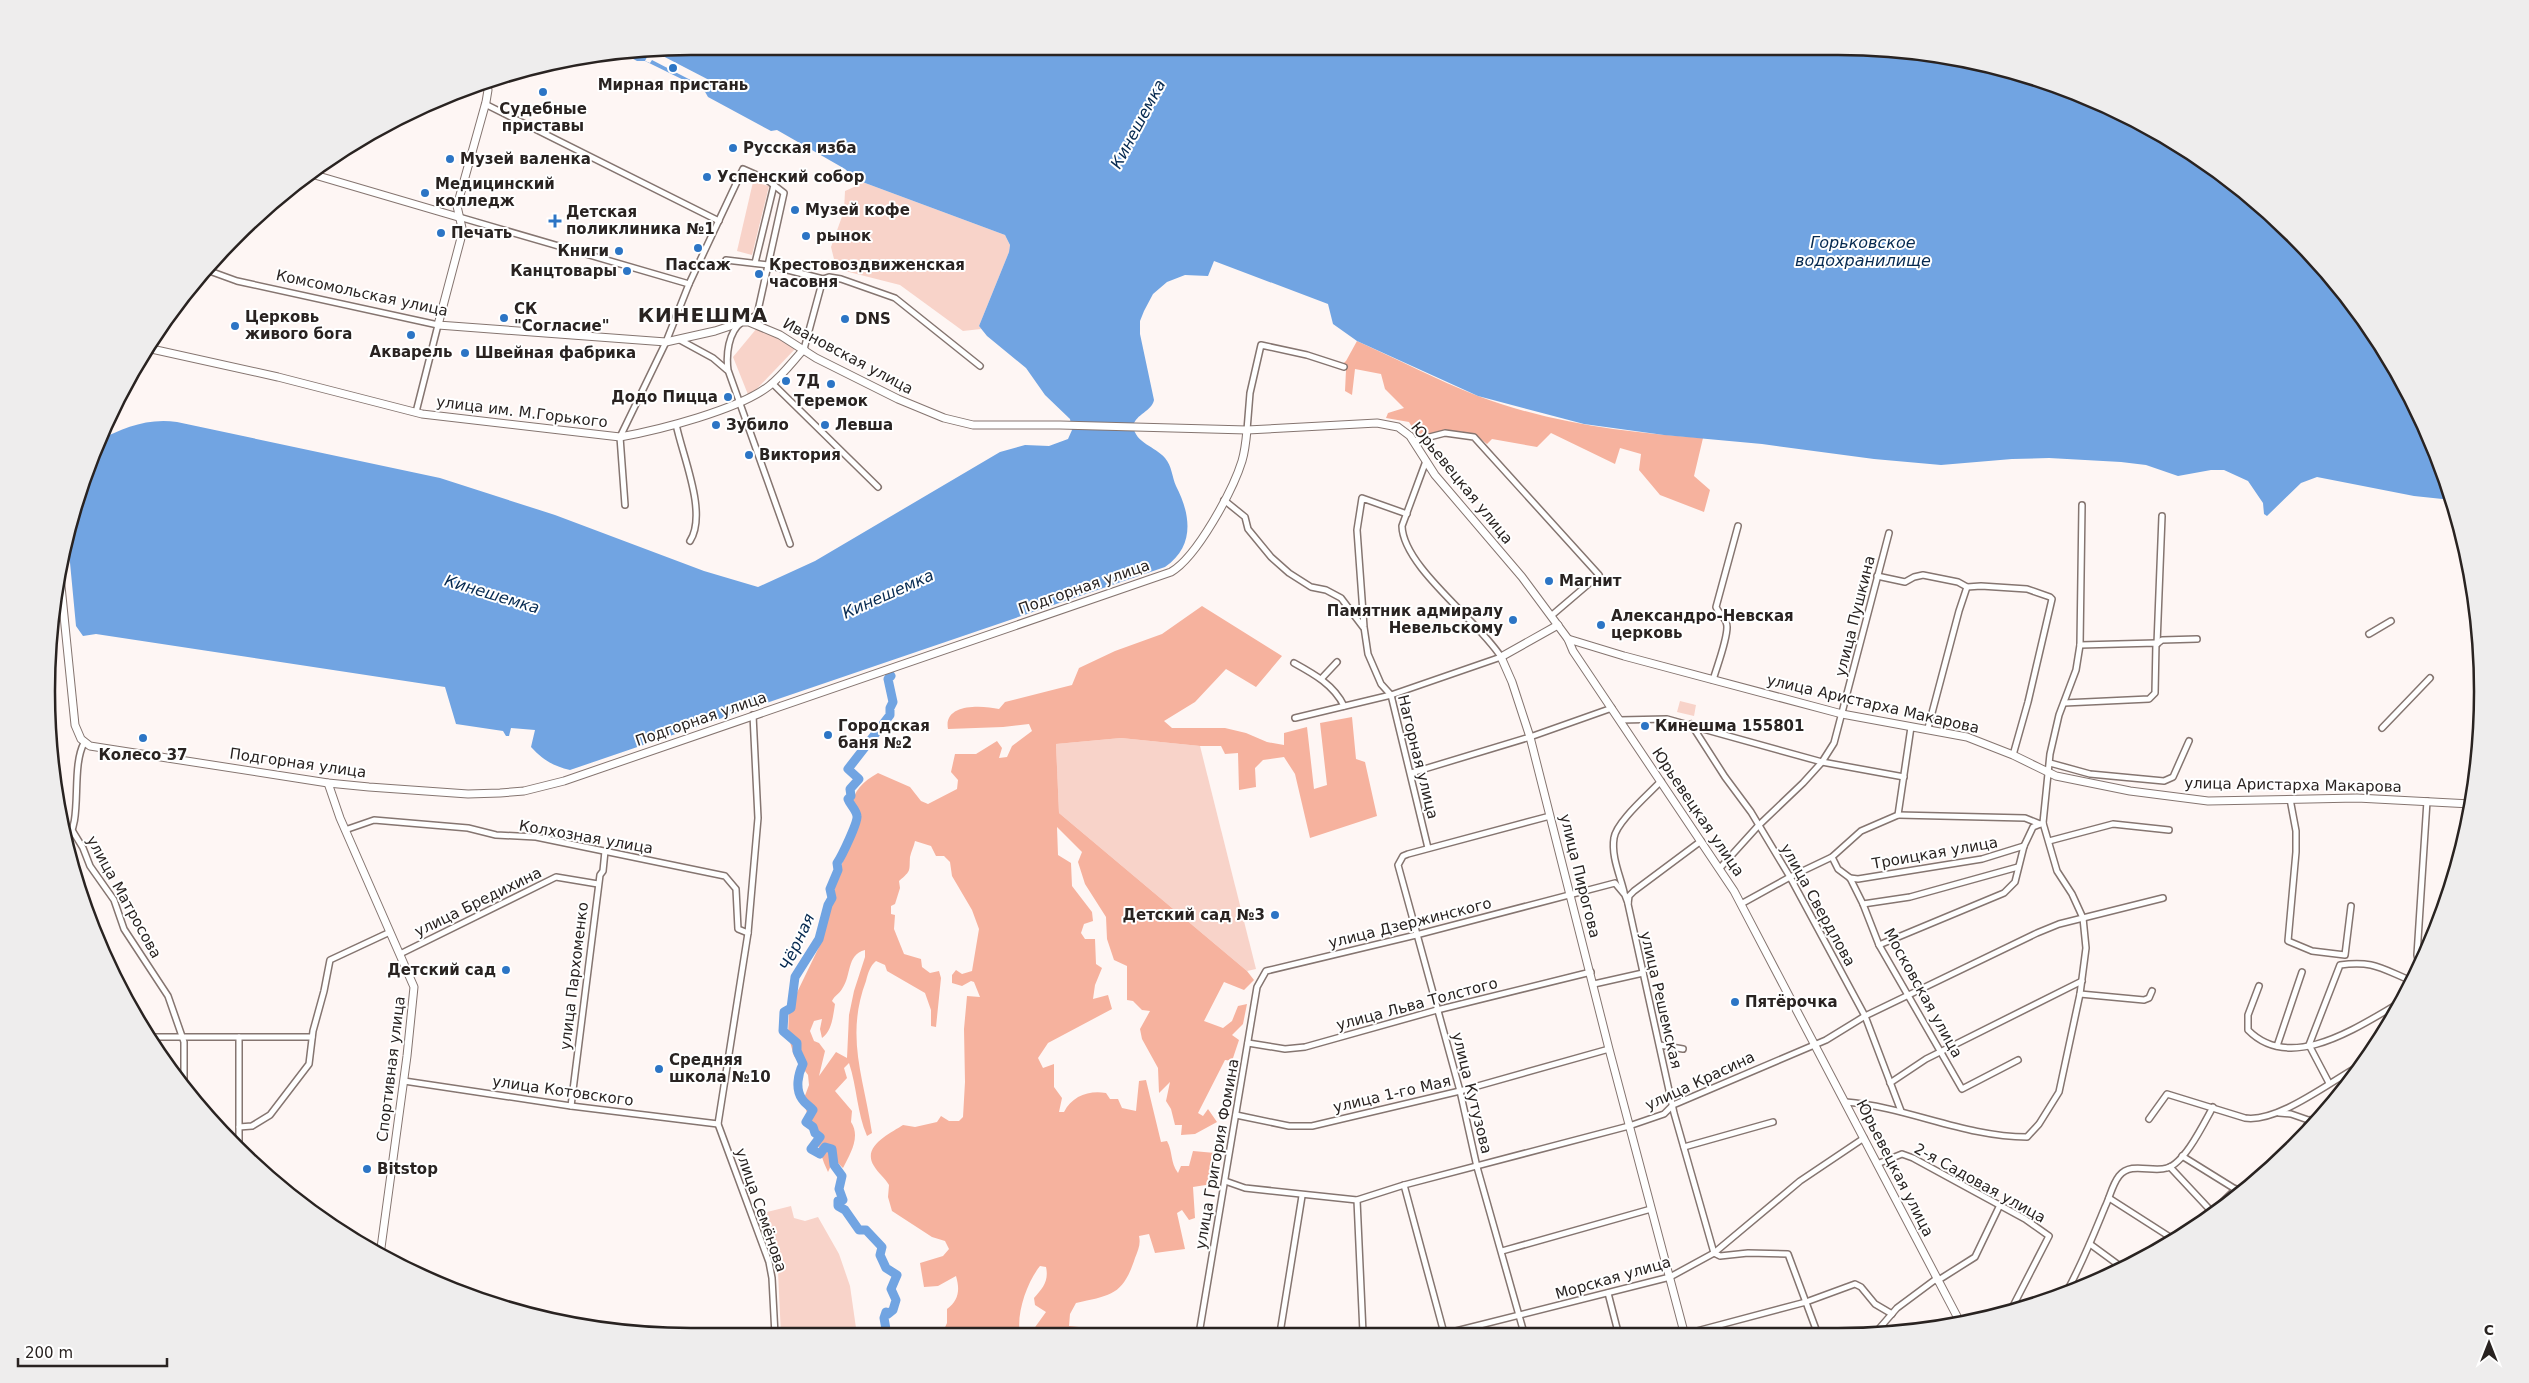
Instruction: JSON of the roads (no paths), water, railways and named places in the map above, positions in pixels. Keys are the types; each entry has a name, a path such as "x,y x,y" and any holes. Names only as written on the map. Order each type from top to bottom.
{"street":[{"path":"416,412 461,238 462,228 456,210 485,104 486,89"},
{"path":"485,104 719,221"},
{"path":"625,505 620,437 666,342 689,284 743,169 774,185 784,193 757,315 757,322 761,326"},
{"path":"319,176 689,284"},
{"path":"755,263 774,185"},
{"path":"726,260 768,265 824,279 829,277 841,279 896,298 980,366"},
{"name":"Комсомольская улица","path":"213,272 237,281 438,325 666,342 680,340 742,322"},
{"name":"улица им. М.Горького","path":"155,350 278,377 416,412 620,437 676,424 740,402 772,383 804,349 824,279"},
{"path":"757,315 742,322 729,344 728,370 790,544"},
{"name":"Ивановская улица","path":"742,322 761,326 804,349 816,358 898,399 957,422 980,426 1060,425 1136,427"},
{"path":"680,340 713,358 728,370"},
{"name":"Подгорная улица","path":"84,743 96,748 328,783 468,794 524,791 564,781 1171,572 1181,566 1191,555 1224,500 1242,464 1250,393 1261,344 1307,355 1344,367"},
{"path":"772,383 878,487"},
{"name":"Юрьевецкая улица","path":"1136,427 1246,430 1377,423 1398,427 1414,441 1426,461 1568,638 1573,651 1720,868 1816,1044 1957,1317"},
{"path":"676,424 697,504 696,521 690,541"},
{"path":"1414,441 1445,434 1474,437 1599,575 1551,616"},
{"name":"улица Пирогова","path":"1426,461 1402,526 1403,535 1424,571 1489,639 1501,657 1512,682 1530,737 1591,972 1608,1049 1683,1328"},
{"name":"Нагорная улица","path":"1407,514 1362,498 1357,530 1364,627 1368,654 1381,684 1391,695 1428,848"},
{"path":"1224,500 1245,517 1248,529 1271,557 1311,587 1326,590 1341,598 1364,627"},
{"path":"1846,1102 1900,1111 1924,1119 1995,1135 2026,1137 2039,1124 2059,1092 2080,994 2086,937 2083,918 2072,894 2057,871 2049,841 2041,824 2050,763 2064,703 2076,670 2080,645 2082,505"},
{"path":"2064,703 2149,699 2155,693 2162,516"},
{"path":"1713,680 1727,627 1725,618 1718,612 1716,607 1738,526"},
{"name":"улица Пушкина","path":"1720,868 1758,826 1822,762 1834,743 1889,533"},
{"path":"1877,576 1905,582 1918,575 1958,582 1967,587 2027,589 2048,595 2052,599 2028,702 2012,755"},
{"path":"1928,728 1958,610 1967,587"},
{"path":"62,596 75,724 78,736 84,743 77,761 76,800 72,830"},
{"path":"2369,634 2392,621"},
{"path":"1295,718 1391,695 1501,657 1558,626"},
{"name":"улица Аристарха Макарова","path":"1568,638 1713,680 1842,714 1911,727 1928,728 1967,737 2012,755 2049,774 2130,791 2189,799 2357,798 2464,804"},
{"path":"2157,644 2162,640 2196,639"},
{"path":"2080,645 2153,642 2157,644"},
{"path":"1322,678 1337,662"},
{"path":"1294,663 1322,678 1341,699 1344,706"},
{"path":"2382,728 2430,678"},
{"path":"1411,772 1530,737 1612,708"},
{"path":"718,1124 748,933 758,818 753,715"},
{"path":"1620,720 1667,719 1691,724 1822,762 1904,777"},
{"name":"улица Свердлова","path":"1691,724 1725,778 1752,812 1758,826 1790,877 1865,1016 1900,1111"},
{"path":"1898,815 1911,727"},
{"path":"2050,763 2090,774 2164,780 2174,778 2189,741"},
{"name":"улица Решемская","path":"1661,781 1622,823 1614,837 1614,855 1628,903 1673,1105 1714,1253"},
{"name":"Спортивная улица","path":"328,783 345,830 400,954 414,991 404,1081 381,1247"},
{"path":"2290,799 2296,830 2296,852 2288,942 2312,951 2345,956 2350,906"},
{"path":"2417,954 2427,801"},
{"path":"1741,904 1790,877 1832,857 1861,831 1898,815 2025,818 2041,824"},
{"path":"1428,848 1550,816"},
{"name":"Колхозная улица","path":"345,830 374,820 536,837 725,876 736,889 738,929 748,933"},
{"path":"1878,945 2004,893 2015,882 2024,846 2033,827 2041,824"},
{"path":"2049,841 2113,824 2169,830"},
{"name":"улица Матросова","path":"72,830 83,848 90,866 114,900 124,929 168,996 182,1037 183,1074"},
{"path":"1628,903 1634,890 1701,841"},
{"name":"Троицкая улица","path":"1850,878 1858,880 1982,859 2004,854 2024,846"},
{"name":"улица Кутузова","path":"1428,848 1408,854 1399,860 1399,870 1460,1090 1477,1166 1523,1328"},
{"name":"улица Пархоменко","path":"571,1106 598,884 605,851"},
{"name":"Московская улица","path":"1832,857 1838,869 1850,878 1863,904 1878,945 1906,995 1964,1089 2018,1060"},
{"path":"1863,904 1910,897 2018,867"},
{"name":"улица Бредихина","path":"400,954 556,877 598,884"},
{"name":"улица Дзержинского","path":"1260,979 1266,971 1416,936 1614,883 1625,895"},
{"name":"улица Красина","path":"1225,1181 1245,1188 1302,1196 1357,1200 1404,1185 1629,1126 1664,1114 1673,1105 1826,1040 1865,1016 1906,995 2037,933 2059,924 2163,898"},
{"path":"239,1127 252,1126 270,1115 309,1064 312,1037 330,960 390,932"},
{"path":"2329,1083 2309,1044 2340,965 2360,962 2373,964 2405,978"},
{"name":"улица Льва Толстого","path":"1248,1043 1285,1049 1305,1047 1437,1010 1591,972"},
{"path":"2277,1046 2302,972"},
{"path":"1594,984 1643,973"},
{"name":"улица Григория Фомина","path":"1201,1328 1260,979"},
{"path":"1890,1083 1942,1051 2082,980"},
{"path":"2259,986 2248,1015 2248,1030 2285,1049 2338,1038 2390,1009"},
{"path":"2080,994 2144,1000 2149,998 2152,991"},
{"path":"157,1037 312,1037"},
{"path":"239,1037 239,1140"},
{"path":"1660,1045 1683,1049"},
{"name":"улица 1-го Мая","path":"1236,1115 1289,1126 1312,1126 1460,1090 1608,1049"},
{"path":"2149,1119 2167,1094 2253,1119 2278,1113 2346,1073"},
{"name":"улица Котовского","path":"404,1081 571,1106 718,1124"},
{"path":"2072,1283 2085,1258 2116,1182 2126,1170 2170,1167 2182,1156 2213,1108"},
{"path":"2278,1113 2291,1114 2308,1120"},
{"path":"1684,1147 1773,1122"},
{"name":"улица Семёнова","path":"718,1124 769,1262 772,1278 775,1328"},
{"name":"Морская улица","path":"1468,1328 1670,1278 1714,1253 1794,1186 1864,1138"},
{"name":"2-я Садовая улица","path":"1877,1164 1902,1154 1913,1158 1999,1207 2025,1219 2049,1236 2015,1302"},
{"path":"2182,1156 2235,1188"},
{"path":"2170,1167 2208,1208"},
{"path":"1404,1185 1445,1328"},
{"path":"1281,1328 1302,1196"},
{"path":"2109,1198 2168,1236"},
{"path":"1357,1200 1363,1328"},
{"path":"1881,1327 1892,1314 1937,1280 1974,1257 1999,1207"},
{"path":"1502,1251 1651,1208"},
{"path":"2090,1244 2116,1263"},
{"path":"1714,1253 1720,1256 1748,1252 1788,1254 1816,1328"},
{"path":"1708,1328 1806,1302 1859,1284 1876,1304 1892,1314"},
{"path":"1608,1293 1617,1328"}],"water":[{"name":"Горьковское водохранилище","path":"692,55 1838,55 1921,60 1962,67 2042,89 2081,103 2119,121 2156,140 2191,162 2257,213 2288,241 2316,272 2367,338 2389,373 2408,410 2426,448 2444,499 2414,496 2317,477 2301,483 2267,516 2264,514 2263,503 2248,481 2224,470 2211,470 2178,476 2146,465 2049,458 1941,465 1874,459 1762,444 1664,435 1584,424 1478,396 1357,341 1333,324 1328,304 1214,261 1208,276 1185,275 1167,282 1153,294 1140,321 1140,334 1154,400 1153,404 1137,418 1133,426 1138,437 1161,454 1167,461 1185,508 1187,519 1186,540 1175,559 1165,567 570,770 549,762 531,747 535,730 511,728 509,736 506,736 503,731 456,724 445,687 96,634 83,636 76,626 69,557 89,487 109,436 126,428 155,421 177,422 440,478 555,515 704,571 758,587 815,561 1000,452 1025,445 1049,446 1068,439 1072,430 1070,419 1045,395 1026,368 987,336 979,326 1009,252 1010,245 1005,235 857,180 845,169 777,130 771,131 708,97 704,90 645,61 637,61 631,58"}],"waterway":[{"name":"Чёрная","path":"886,1328 884,1318 886,1312 888,1314 893,1310 896,1300 891,1289 897,1275 886,1268 880,1255 882,1247 866,1230 859,1230 845,1210 838,1206 838,1201 843,1200 839,1189 842,1176 834,1165 832,1149 825,1147 820,1154 811,1149 820,1137 815,1133 813,1127 806,1122 813,1110 803,1101 798,1091 799,1077 803,1064 797,1051 797,1043 783,1031 784,1012 791,1008 795,977 819,939 828,905 832,898 830,889 838,870 837,863 857,819 848,799 851,796 850,789 859,779 848,769 890,715 890,708 893,702 888,679 891,676 889,673"}],"place":[{"name":"Мирная пристань","path":"673,68"},
{"name":"Судебные приставы","path":"543,92"},
{"name":"Русская изба","path":"733,148"},
{"name":"Музей валенка","path":"450,159"},
{"name":"Успенский собор","path":"707,177"},
{"name":"Медицинский колледж","path":"425,193"},
{"name":"Музей кофе","path":"795,210"},
{"name":"Детская поликлиника №1","path":"555,221"},
{"name":"Печать","path":"441,233"},
{"name":"рынок","path":"806,236"},
{"name":"Пассаж","path":"698,248"},
{"name":"Книги","path":"619,251"},
{"name":"Канцтовары","path":"627,271"},
{"name":"Крестовоздвиженская часовня","path":"759,274"},
{"name":"СК \"Согласие\"","path":"504,318"},
{"name":"DNS","path":"845,319"},
{"name":"Церковь живого бога","path":"235,326"},
{"name":"Акварель","path":"411,335"},
{"name":"Швейная фабрика","path":"465,353"},
{"name":"7Д","path":"786,381"},
{"name":"Теремок","path":"831,384"},
{"name":"Додо Пицца","path":"728,397"},
{"name":"Зубило","path":"716,425"},
{"name":"Левша","path":"825,425"},
{"name":"Виктория","path":"749,455"},
{"name":"Магнит","path":"1549,581"},
{"name":"Памятник адмиралу Невельскому","path":"1513,620"},
{"name":"Александро-Невская церковь","path":"1601,625"},
{"name":"Кинешма 155801","path":"1645,726"},
{"name":"Городская баня №2","path":"828,735"},
{"name":"Колесо 37","path":"143,738"},
{"name":"Детский сад №3","path":"1275,915"},
{"name":"Детский сад","path":"506,970"},
{"name":"Пятёрочка","path":"1735,1002"},
{"name":"Средняя школа №10","path":"659,1069"},
{"name":"Bitstop","path":"367,1169"}],"district":[{"name":"КИНЕШМА","path":"703,315"}],"water label":[{"name":"Кинешемка","path":"1138,124"},
{"name":"Кинешемка","path":"492,594"},
{"name":"Кинешемка","path":"888,594"}]}
